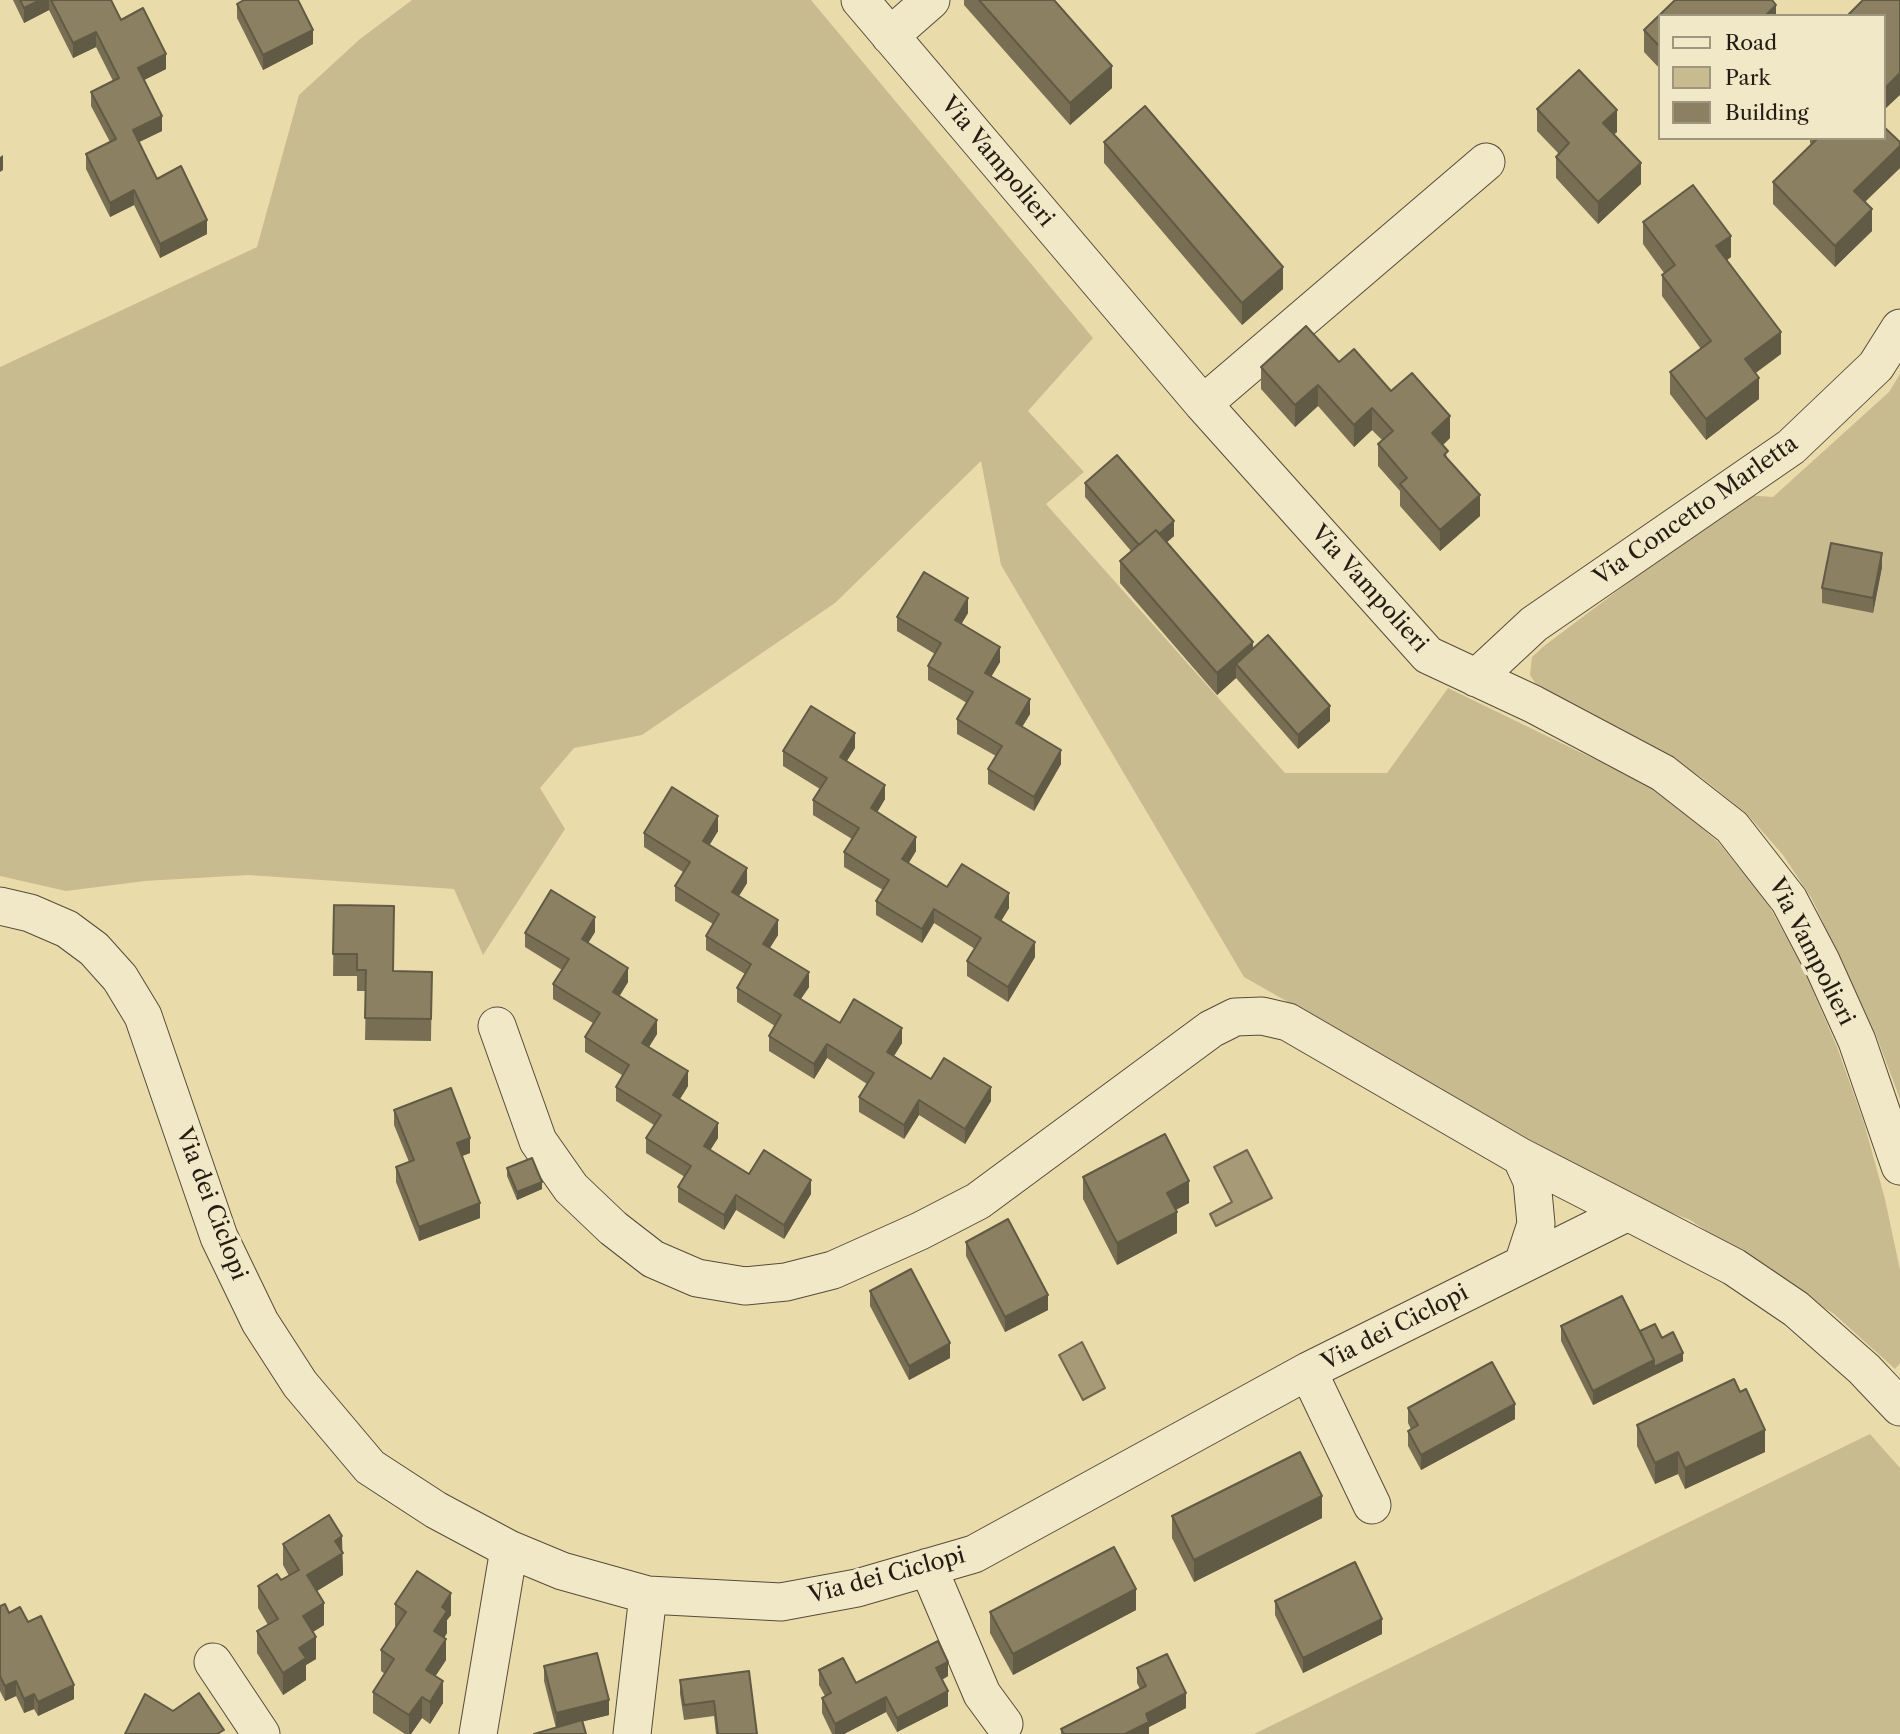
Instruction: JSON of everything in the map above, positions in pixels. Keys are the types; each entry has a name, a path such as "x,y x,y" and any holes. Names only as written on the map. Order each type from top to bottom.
{"street":[{"name":"Via Vampolieri","path":"860,0 1203,404 1428,655 1663,773 1732,827 1775,878 1821,961 1857,1041 1900,1166"},
{"path":"891,36 931,0"},
{"path":"1203,404 1486,162"},
{"name":"Via Concetto Marletta","path":"1476,678 1534,624 1791,447 1876,366 1900,328"},
{"name":"Via dei Ciclopi","path":"0,906 30,913 67,929 94,949 120,978 142,1016 219,1237 261,1322 300,1384 370,1467 436,1510 509,1549 562,1571 648,1595 781,1602 857,1588 974,1554 1308,1371 1628,1212"},
{"path":"497,1027 538,1141 571,1188 613,1228 653,1259 697,1278 746,1286 786,1282 833,1269 920,1231 978,1201 1211,1029 1235,1017 1262,1016 1288,1022 1521,1157 1734,1267 1796,1309 1864,1369 1900,1407"},
{"path":"1521,1157 1532,1181 1536,1224 1522,1264"},
{"path":"1308,1371 1372,1505"},
{"path":"478,1734 509,1549"},
{"path":"928,1567 982,1695 1004,1724"},
{"path":"632,1734 648,1595"},
{"path":"213,1662 261,1734"}],"green space":[{"path":"412,0 811,0 1093,338 1028,411 1084,472 1046,504 1285,773 1387,773 1448,688 1658,790 1718,842 1767,902 1804,970 1837,1047 1864,1123 1885,1199 1900,1270 1900,1363 1895,1369 1834,1314 1690,1220 1633,1198 1244,977 1001,565 981,461 835,603 642,735 574,748 540,788 565,829 483,955 454,889 248,875 145,881 66,891 0,876 0,367 257,247 299,95 360,39"},
{"path":"1900,374 1900,1099 1876,1035 1812,899 1783,855 1746,813 1702,778 1667,755 1540,690 1530,675 1532,657 1544,646 1745,495 1773,497 1889,392"},
{"path":"1870,1434 1900,1468 1900,1734 1254,1734"}],"shaded area":[{"path":"1247,1150 1272,1198 1216,1226 1210,1214 1232,1202 1214,1167"},
{"path":"1082,1342 1105,1388 1083,1400 1059,1355"}],"building":[{"path":"20,0 40,0 24,8"},
{"path":"51,0 111,0 121,20 143,8 166,54 138,68 162,116 133,130 157,179 181,166 207,220 160,244 134,190 110,203 86,154 116,139 91,92 119,78 96,32 73,43"},
{"path":"244,0 298,0 313,30 263,55 237,4"},
{"path":"979,0 1054,0 1112,66 1070,103"},
{"path":"1675,0 1772,0 1776,5 1767,14 1661,14"},
{"path":"1863,0 1900,0 1900,73 1886,87 1886,14 1849,14"},
{"path":"1658,16 1658,45 1644,30"},
{"path":"1579,70 1617,110 1603,123 1641,163 1598,202 1556,157 1569,143 1537,109"},
{"path":"1145,106 1283,267 1242,303 1104,142"},
{"path":"1886,129 1900,142 1900,146 1854,191 1872,209 1835,246 1773,182 1816,140 1886,140"},
{"path":"1693,185 1731,236 1716,246 1781,332 1745,359 1759,378 1706,419 1670,372 1711,341 1662,275 1675,265 1643,222"},
{"path":"1306,326 1339,362 1354,349 1391,391 1412,373 1450,416 1432,433 1448,451 1444,455 1480,495 1440,530 1400,484 1407,478 1378,444 1393,431 1372,408 1354,425 1318,385 1295,405 1261,367"},
{"path":"1117,455 1174,521 1159,534 1156,530 1139,545 1085,483"},
{"path":"1156,530 1253,642 1217,673 1120,561"},
{"path":"1831,543 1882,553 1873,598 1822,588"},
{"path":"924,572 968,598 955,620 1000,647 985,673 1030,699 1016,723 1061,750 1034,797 988,769 1002,746 957,719 973,692 928,666 941,643 897,617"},
{"path":"1268,635 1330,706 1298,735 1236,664"},
{"path":"811,706 855,733 840,757 885,785 871,808 916,837 902,859 947,887 962,864 1009,893 995,917 1035,942 1008,987 967,961 981,938 934,909 922,929 876,901 889,880 844,852 859,828 813,800 827,778 783,751"},
{"path":"672,787 718,816 703,841 747,868 732,892 778,920 763,944 809,972 794,995 840,1023 854,999 902,1028 887,1052 931,1079 944,1058 991,1087 965,1129 919,1100 904,1125 859,1097 874,1073 827,1044 814,1064 769,1036 781,1015 737,988 751,964 706,936 719,914 675,886 690,862 644,833"},
{"path":"551,890 595,917 582,939 628,968 613,992 657,1020 642,1043 688,1071 673,1095 718,1123 704,1146 749,1174 764,1150 811,1180 784,1225 736,1195 724,1215 678,1187 691,1166 646,1138 661,1115 616,1087 629,1065 585,1037 600,1013 553,984 569,959 525,933"},
{"path":"334,905 394,906 393,971 432,972 431,1019 365,1018 366,970 357,970 357,954 333,954"},
{"path":"451,1088 470,1138 457,1143 480,1203 419,1227 396,1167 414,1160 394,1110"},
{"path":"1165,1134 1189,1181 1167,1193 1177,1212 1117,1243 1083,1177"},
{"path":"532,1158 542,1182 517,1192 507,1168"},
{"path":"1008,1219 1048,1295 1005,1317 966,1242"},
{"path":"911,1269 950,1343 909,1366 870,1291"},
{"path":"1622,1296 1654,1360 1593,1391 1561,1326"},
{"path":"1655,1324 1662,1338 1673,1332 1683,1353 1654,1367 1654,1360 1640,1331"},
{"path":"1492,1362 1515,1404 1421,1455 1408,1431 1418,1425 1408,1408"},
{"path":"1734,1379 1740,1392 1746,1389 1765,1430 1685,1468 1678,1452 1655,1463 1637,1425"},
{"path":"1300,1452 1322,1496 1194,1560 1172,1516"},
{"path":"329,1515 342,1536 335,1541 343,1553 307,1575 324,1603 303,1616 316,1637 299,1648 306,1658 283,1673 257,1631 278,1619 258,1586 277,1574 281,1580 299,1570 283,1544"},
{"path":"1114,1547 1136,1589 1013,1654 990,1612"},
{"path":"1355,1562 1382,1619 1303,1658 1275,1601"},
{"path":"417,1571 451,1593 442,1607 447,1611 434,1631 446,1639 426,1670 443,1681 430,1702 422,1697 409,1715 373,1692 394,1659 381,1650 406,1612 395,1604"},
{"path":"5,1604 9,1613 20,1607 28,1622 41,1616 74,1685 38,1702 34,1694 24,1699 16,1681 5,1686 0,1676 0,1606"},
{"path":"938,1641 948,1662 936,1668 948,1691 897,1718 886,1697 835,1724 822,1698 831,1693 819,1670 843,1658 856,1683"},
{"path":"597,1653 609,1700 556,1713 544,1666"},
{"path":"1167,1654 1186,1693 1146,1714 1149,1722 1125,1734 1064,1734 1061,1729 1146,1686 1137,1668"},
{"path":"749,1671 757,1734 718,1734 714,1701 684,1705 680,1680"},
{"path":"199,1693 224,1730 217,1734 125,1734 145,1694 173,1711"},
{"path":"582,1720 586,1734 534,1734"}]}
